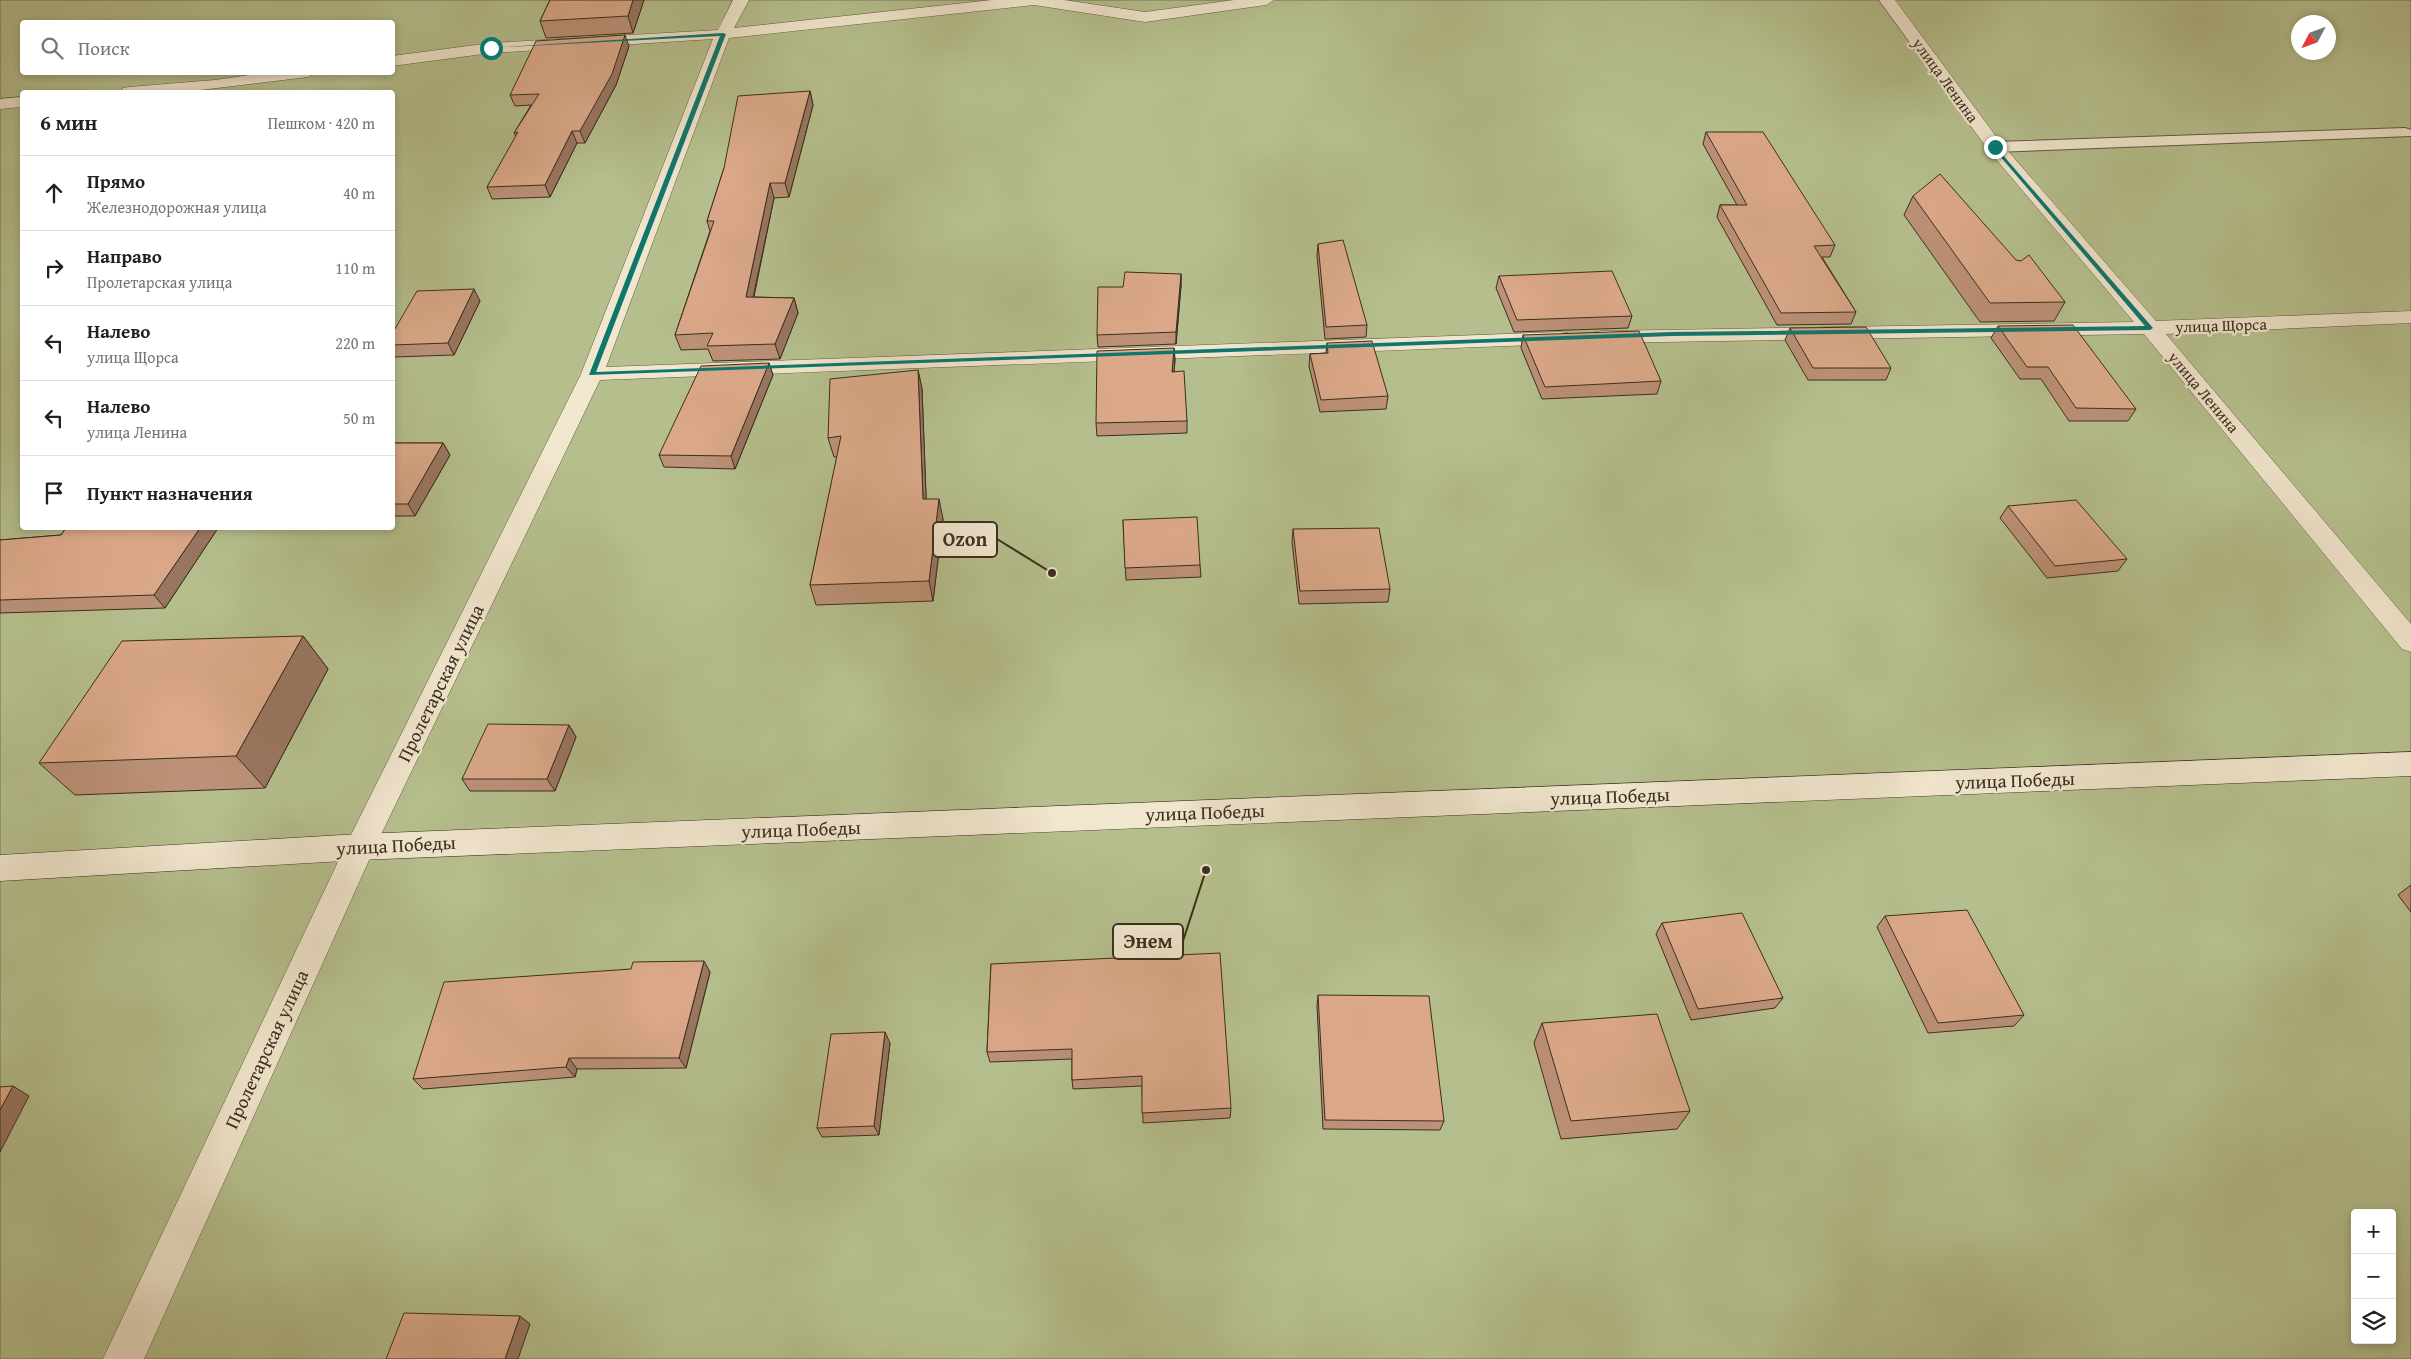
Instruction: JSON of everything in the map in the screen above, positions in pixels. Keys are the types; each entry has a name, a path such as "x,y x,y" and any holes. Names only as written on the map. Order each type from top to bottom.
{"street":[{"name":"Пролетарская улица","path":"123,1359 360,846 592,374 723,34 741,0"},
{"path":"395,61 491,48 723,34 1034,0 1145,17 1266,0"},
{"name":"улица Ленина","path":"1887,0 1995,147 2150,328 2411,642"},
{"path":"154,90 215,85 287,75"},
{"path":"0,104 20,102"},
{"name":"улица Щорса","path":"592,374 1672,334 2150,328 2411,317"},
{"name":"улица Победы","path":"0,868 360,846 2411,764"}],"lane":[{"path":"1995,147 2405,134"}],"green space":[{"path":"0,0 2411,0 2411,1359 0,1359"}],"building":[{"path":"550,0 633,0 628,16 540,21"},
{"path":"625,35 612,74 580,131 572,131 545,185 487,187 518,132 514,133 539,94 510,95 536,41"},
{"path":"810,91 785,183 770,183 746,297 794,298 775,344 707,346 713,333 675,335 714,221 707,221 724,168 738,96"},
{"path":"1706,132 1763,132 1835,245 1814,246 1856,312 1781,313 1720,205 1747,205"},
{"path":"1940,174 2016,260 2021,261 2029,255 2065,302 1990,303 1913,196"},
{"path":"1343,240 1367,325 1326,327 1318,244"},
{"path":"1612,271 1632,316 1517,320 1499,276"},
{"path":"1125,272 1181,274 1176,332 1097,335 1098,287 1123,287"},
{"path":"474,289 448,343 395,345 395,329 417,291"},
{"path":"2073,325 2136,409 2076,408 2048,367 2027,367 1998,326"},
{"path":"1866,327 1891,368 1813,368 1790,328"},
{"path":"1639,331 1661,381 1545,387 1523,335"},
{"path":"1372,341 1388,396 1321,400 1310,354 1328,353 1327,343"},
{"path":"1174,348 1172,372 1184,371 1187,421 1096,423 1097,351"},
{"path":"769,363 731,456 659,455 701,366"},
{"path":"918,370 923,499 939,499 929,581 810,585 841,436 828,438 830,379"},
{"path":"395,443 443,443 408,504 395,504"},
{"path":"2076,500 2127,559 2055,566 2008,506"},
{"path":"1197,517 1200,565 1125,568 1123,520"},
{"path":"1379,528 1390,589 1300,591 1293,529"},
{"path":"65,530 199,530 154,595 0,600 0,540 61,535"},
{"path":"303,636 236,756 39,763 122,641"},
{"path":"488,724 569,725 547,779 462,779"},
{"path":"1967,910 2024,1015 1938,1023 1885,916"},
{"path":"1742,913 1783,998 1698,1009 1662,923"},
{"path":"1220,953 1231,1108 1142,1113 1142,1076 1072,1080 1072,1049 987,1052 991,964"},
{"path":"704,961 679,1058 569,1058 566,1067 413,1079 444,982 631,969 633,962"},
{"path":"1318,995 1429,996 1444,1121 1325,1120"},
{"path":"1657,1014 1690,1111 1571,1121 1542,1023"},
{"path":"885,1032 874,1126 817,1128 831,1034"},
{"path":"13,1086 0,1110 0,1087"},
{"path":"404,1313 520,1316 505,1359 386,1359"}],"place":[{"name":"Ozon","path":"1052,573"},
{"name":"Энем","path":"1206,870"}],"route":[{"path":"491,48 723,34 592,374 1672,334 2150,328 1995,147"}]}
